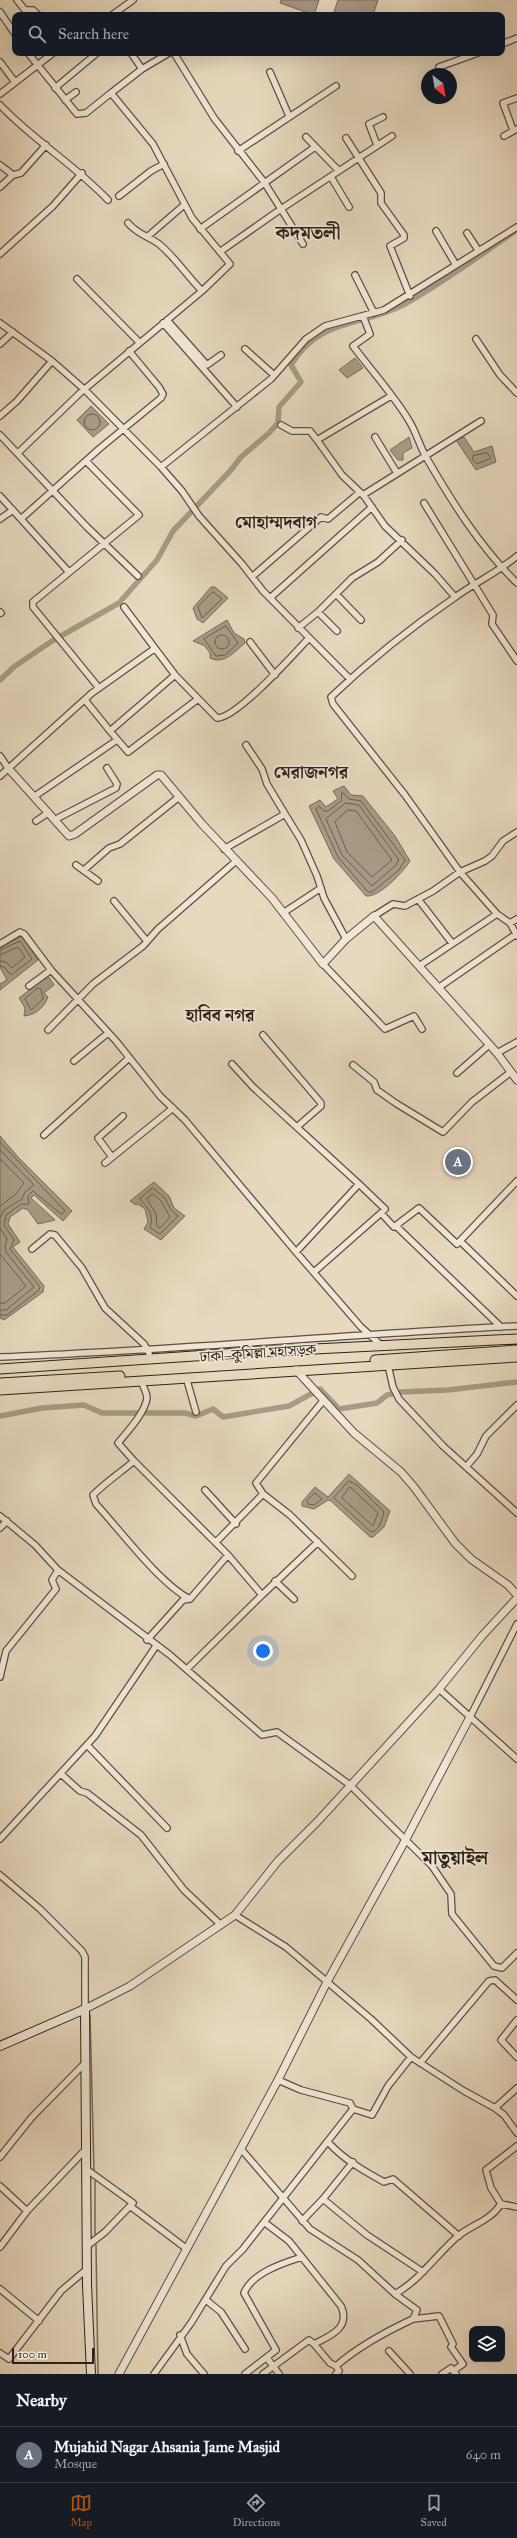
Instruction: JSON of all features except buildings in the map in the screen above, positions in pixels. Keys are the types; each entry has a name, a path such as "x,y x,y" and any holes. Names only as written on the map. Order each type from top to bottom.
{"highway":[{"name":"ঢাকা–কুমিল্লা মহাসড়ক","path":"0,1369 151,1355 517,1339"},
{"name":"ঢাকা–কুমিল্লা মহাসড়ক","path":"0,1383 517,1350"},
{"path":"0,1390 517,1357"}],"main road":[{"path":"0,2046 85,2009 87,2269 91,2374"}],"street":[{"path":"17,0 25,10 33,10 35,12"},
{"path":"116,12 133,0"},
{"path":"0,12 12,30"},
{"path":"505,43 517,38"},
{"path":"30,56 64,100 77,114 82,115 142,69 164,56"},
{"path":"0,94 49,56"},
{"path":"55,88 93,56"},
{"path":"132,56 142,69"},
{"path":"176,56 214,118 238,151 264,182 303,244"},
{"path":"438,67 469,56"},
{"path":"0,62 15,82"},
{"path":"270,72 289,116"},
{"path":"238,151 336,86"},
{"path":"64,100 76,92"},
{"path":"18,453 85,390 139,342 202,291 230,264 221,251 200,229 184,204 153,144 111,93"},
{"path":"504,136 515,130 503,104 517,98"},
{"path":"0,105 13,119 82,173 108,200"},
{"path":"377,145 369,124 383,117"},
{"path":"221,251 281,209 331,177 338,170 357,157 392,136"},
{"path":"306,137 338,170"},
{"path":"346,138 381,194 381,203 404,235 390,246 410,296"},
{"path":"0,187 12,175 21,173 46,145"},
{"path":"200,229 315,147"},
{"path":"119,196 151,171 164,164"},
{"path":"0,165 12,175"},
{"path":"0,254 53,206 82,173"},
{"path":"331,177 350,207"},
{"path":"146,237 184,204"},
{"path":"128,223 137,234 146,237 166,251 202,291"},
{"path":"161,467 237,407 274,375 306,339 325,326 384,310 410,296 478,250 517,227"},
{"path":"436,230 456,265"},
{"path":"467,233 478,250"},
{"path":"355,275 374,313"},
{"path":"77,279 139,342"},
{"path":"363,316 370,334 352,346 391,396 416,432 425,456 462,518 502,569 517,583"},
{"path":"165,321 207,365 221,355"},
{"path":"165,321 237,407"},
{"path":"0,323 52,361 85,390 161,467 189,501 199,516 253,576 270,598 350,679"},
{"path":"0,344 13,332"},
{"path":"476,339 500,374 517,394"},
{"path":"245,348 274,375"},
{"path":"22,518 122,429 161,398 163,394 129,351"},
{"path":"0,416 17,401 52,361"},
{"path":"318,440 391,396"},
{"path":"253,576 321,517 328,519 361,494 481,421"},
{"path":"281,425 292,431 310,431 342,475 361,494 386,526 402,540 454,597"},
{"path":"0,435 52,491 138,576"},
{"path":"375,437 397,473"},
{"path":"86,461 139,514 105,543 68,571 33,602 33,607 99,688"},
{"path":"0,496 22,518 68,571"},
{"path":"424,503 475,584 493,615 492,624 517,661"},
{"path":"270,598 372,507"},
{"path":"0,518 13,510"},
{"path":"298,628 318,612 361,570 378,562 402,540"},
{"path":"438,988 516,935 510,923 496,914 460,872 406,795 333,704 331,697 374,658 454,597 502,569 517,556"},
{"path":"336,594 361,620"},
{"path":"124,607 154,649 175,674 217,718 222,719 275,675 309,638"},
{"path":"318,612 337,631"},
{"path":"250,642 275,675"},
{"path":"0,776 99,688 154,649"},
{"path":"110,731 175,674"},
{"path":"85,700 128,752 198,699"},
{"path":"36,796 117,740"},
{"path":"246,745 262,769 267,784 301,840 321,888 346,939"},
{"path":"0,756 8,768 36,796 48,813 56,819 69,836 75,834 157,775 161,775 224,848 272,898 323,964 385,1029 414,1016 422,1030"},
{"path":"56,819 116,788 117,784 106,768"},
{"path":"84,870 109,848 120,844 179,797"},
{"path":"36,821 48,813"},
{"path":"224,848 285,814"},
{"path":"323,964 346,939 374,916 394,904 405,906 460,872 492,856 504,841 517,832"},
{"path":"48,1030 93,984 143,946 146,940 236,861"},
{"path":"76,865 98,881"},
{"path":"282,912 321,888"},
{"path":"418,899 452,943"},
{"path":"114,901 146,940"},
{"path":"419,966 496,914"},
{"path":"374,916 497,1053 517,1080"},
{"path":"510,923 517,919"},
{"path":"0,944 20,932 51,970 108,1033 160,1096 186,1120 296,1252 361,1327 371,1334 381,1346"},
{"path":"29,986 51,970"},
{"path":"74,1062 108,1033"},
{"path":"264,1035 321,1103 321,1106 298,1126"},
{"path":"497,1053 517,1042"},
{"path":"457,1073 489,1045"},
{"path":"44,1135 129,1058"},
{"path":"232,1064 253,1087 298,1126 385,1209 314,1272"},
{"path":"353,1065 374,1082 377,1090 397,1104 444,1132 472,1102 511,1072"},
{"path":"104,1163 173,1108"},
{"path":"112,1157 98,1138 123,1116"},
{"path":"396,1226 419,1208 457,1244 517,1180"},
{"path":"296,1252 359,1184"},
{"path":"381,1213 501,1327"},
{"path":"32,1249 50,1234 55,1235 82,1268 105,1308 144,1344 151,1355"},
{"path":"460,1241 517,1296"},
{"path":"0,1357 151,1355 371,1334 517,1326"},
{"path":"388,1365 393,1387 399,1399 443,1446 517,1513"},
{"path":"296,1370 354,1434 400,1472 455,1543 471,1559 508,1585 517,1595"},
{"path":"186,1377 196,1412"},
{"path":"141,1381 147,1397 144,1408 137,1417 133,1426 118,1443 134,1461 216,1542 262,1595"},
{"path":"323,1401 256,1483 263,1494 290,1515 352,1576"},
{"path":"466,1467 477,1454 486,1436 517,1405"},
{"path":"134,1461 118,1475 109,1479 93,1495 93,1500 150,1564 182,1595 190,1599"},
{"path":"205,1490 236,1524"},
{"path":"216,1542 236,1524 263,1494"},
{"path":"0,1516 58,1570 147,1640 187,1669 262,1735 277,1732 350,1784 406,1839 447,1886 451,1894 452,1914 494,1966 502,1968 517,1953"},
{"path":"0,1528 7,1521"},
{"path":"187,1669 275,1581 318,1542"},
{"path":"147,1640 183,1600 190,1599 228,1555"},
{"path":"0,1677 6,1651 56,1589 52,1580 58,1570"},
{"path":"275,1581 294,1599"},
{"path":"0,1875 40,1909 82,1951 85,1957 85,2009 130,1986 235,1915 278,1861 318,1821 350,1784 439,1689 482,1636 517,1598"},
{"path":"120,2374 278,2080 327,1982 406,1839 517,1624"},
{"path":"0,1839 87,1745 120,1701 156,1646"},
{"path":"439,1689 517,1759"},
{"path":"87,1745 167,1828"},
{"path":"61,1774 80,1791 86,1793 140,1835 184,1890 221,1925"},
{"path":"235,1915 286,1947 371,2019 412,2057 464,2092 495,2108 504,2115 517,2132"},
{"path":"420,2063 489,1981 495,1980 517,2000"},
{"path":"517,2020 501,2040 517,2057"},
{"path":"278,2080 301,2090 350,2103 353,2109 372,2115 388,2086 412,2057"},
{"path":"0,2157 32,2117 86,2062"},
{"path":"495,2108 517,2088"},
{"path":"154,2374 206,2300 226,2266 264,2222 282,2196 328,2142 353,2109"},
{"path":"328,2142 341,2156 384,2182 392,2179 459,2236"},
{"path":"517,2146 486,2170 491,2188 501,2204 517,2207"},
{"path":"0,2247 27,2211 86,2149"},
{"path":"241,2149 302,2221 318,2235 358,2260 395,2294 417,2310 413,2320"},
{"path":"302,2221 323,2199 353,2162"},
{"path":"86,2169 133,2203 105,2232 87,2246"},
{"path":"0,2186 27,2211"},
{"path":"323,2199 367,2235 423,2272"},
{"path":"395,2294 423,2272 459,2236 495,2214 501,2204"},
{"path":"130,2206 187,2249"},
{"path":"264,2222 281,2233 302,2257 343,2312 343,2324 340,2329 314,2344"},
{"path":"245,2374 276,2350 244,2293 248,2284 267,2272 302,2257"},
{"path":"0,2353 8,2359 61,2291 87,2269"},
{"path":"0,2289 39,2321"},
{"path":"206,2300 221,2312 245,2350"},
{"path":"336,2366 368,2343 413,2320 438,2316 453,2344 451,2347 464,2364 454,2373 451,2368 442,2374"},
{"path":"180,2335 187,2354 204,2374"},
{"path":"263,2374 309,2340 330,2363 336,2366 339,2371 336,2374"},
{"path":"388,2351 410,2374"},
{"path":"267,2358 279,2374"}],"water":[{"path":"281,0 319,0 315,12 306,12 280,3"},
{"path":"338,0 378,0 374,12 334,12"},
{"path":"355,358 363,368 347,378 339,370"},
{"path":"91,406 109,424 93,437 77,420"},
{"path":"409,437 412,448 403,453 403,460 398,460 390,450"},
{"path":"464,437 474,452 492,446 496,462 476,470 456,440"},
{"path":"211,587 215,587 228,598 203,623 197,619 193,608"},
{"path":"227,620 234,633 244,639 245,643 233,654 224,659 215,660 210,658 210,653 205,646 193,641"},
{"path":"344,786 351,795 363,796 395,836 410,861 384,889 371,896 366,896 334,859 309,806 320,800 326,807 338,799 333,791"},
{"path":"22,936 38,960 0,990 0,984 7,980 0,967 0,947"},
{"path":"48,976 54,985 44,993 48,997 46,1001 39,1010 24,1016 25,1008 19,998"},
{"path":"0,1136 18,1157 72,1211 63,1221 34,1195 31,1198 55,1220 38,1224 28,1210 23,1208 10,1217 8,1224 20,1242 13,1247 44,1286 43,1292 4,1320 0,1318"},
{"path":"154,1182 169,1196 174,1208 185,1216 161,1240 144,1229 148,1222 145,1209 130,1201"},
{"path":"349,1474 390,1511 384,1527 373,1537 370,1537 331,1501 328,1500 314,1509 302,1506 302,1502 315,1487 328,1497"}],"waterway":[{"path":"0,680 15,666 52,641 119,603 157,560 173,531 231,470 241,457 269,433 278,423 279,407 301,382 291,365 302,350 315,338 343,325 389,311 405,304 448,278 517,230"},
{"path":"0,1416 42,1408 84,1405 102,1413 185,1413 196,1416 213,1409 223,1417 289,1406 320,1389 339,1409 377,1403 387,1395 400,1392 448,1390 517,1382"},
{"path":"90,2015 94,2170"},
{"path":"95,2181 95,2234"},
{"path":"96,2245 98,2374"}],"place":[{"name":"Mujahid Nagar Ahsania Jame Masjid","path":"458,1162"}],"district":[{"name":"কদমতলী","path":"308,232"},
{"name":"মোহাম্মদবাগ","path":"276,522"},
{"name":"মেরাজনগর","path":"311,772"},
{"name":"হাবিব নগর","path":"220,1015"},
{"name":"মাতুয়াইল","path":"455,1857"}]}
